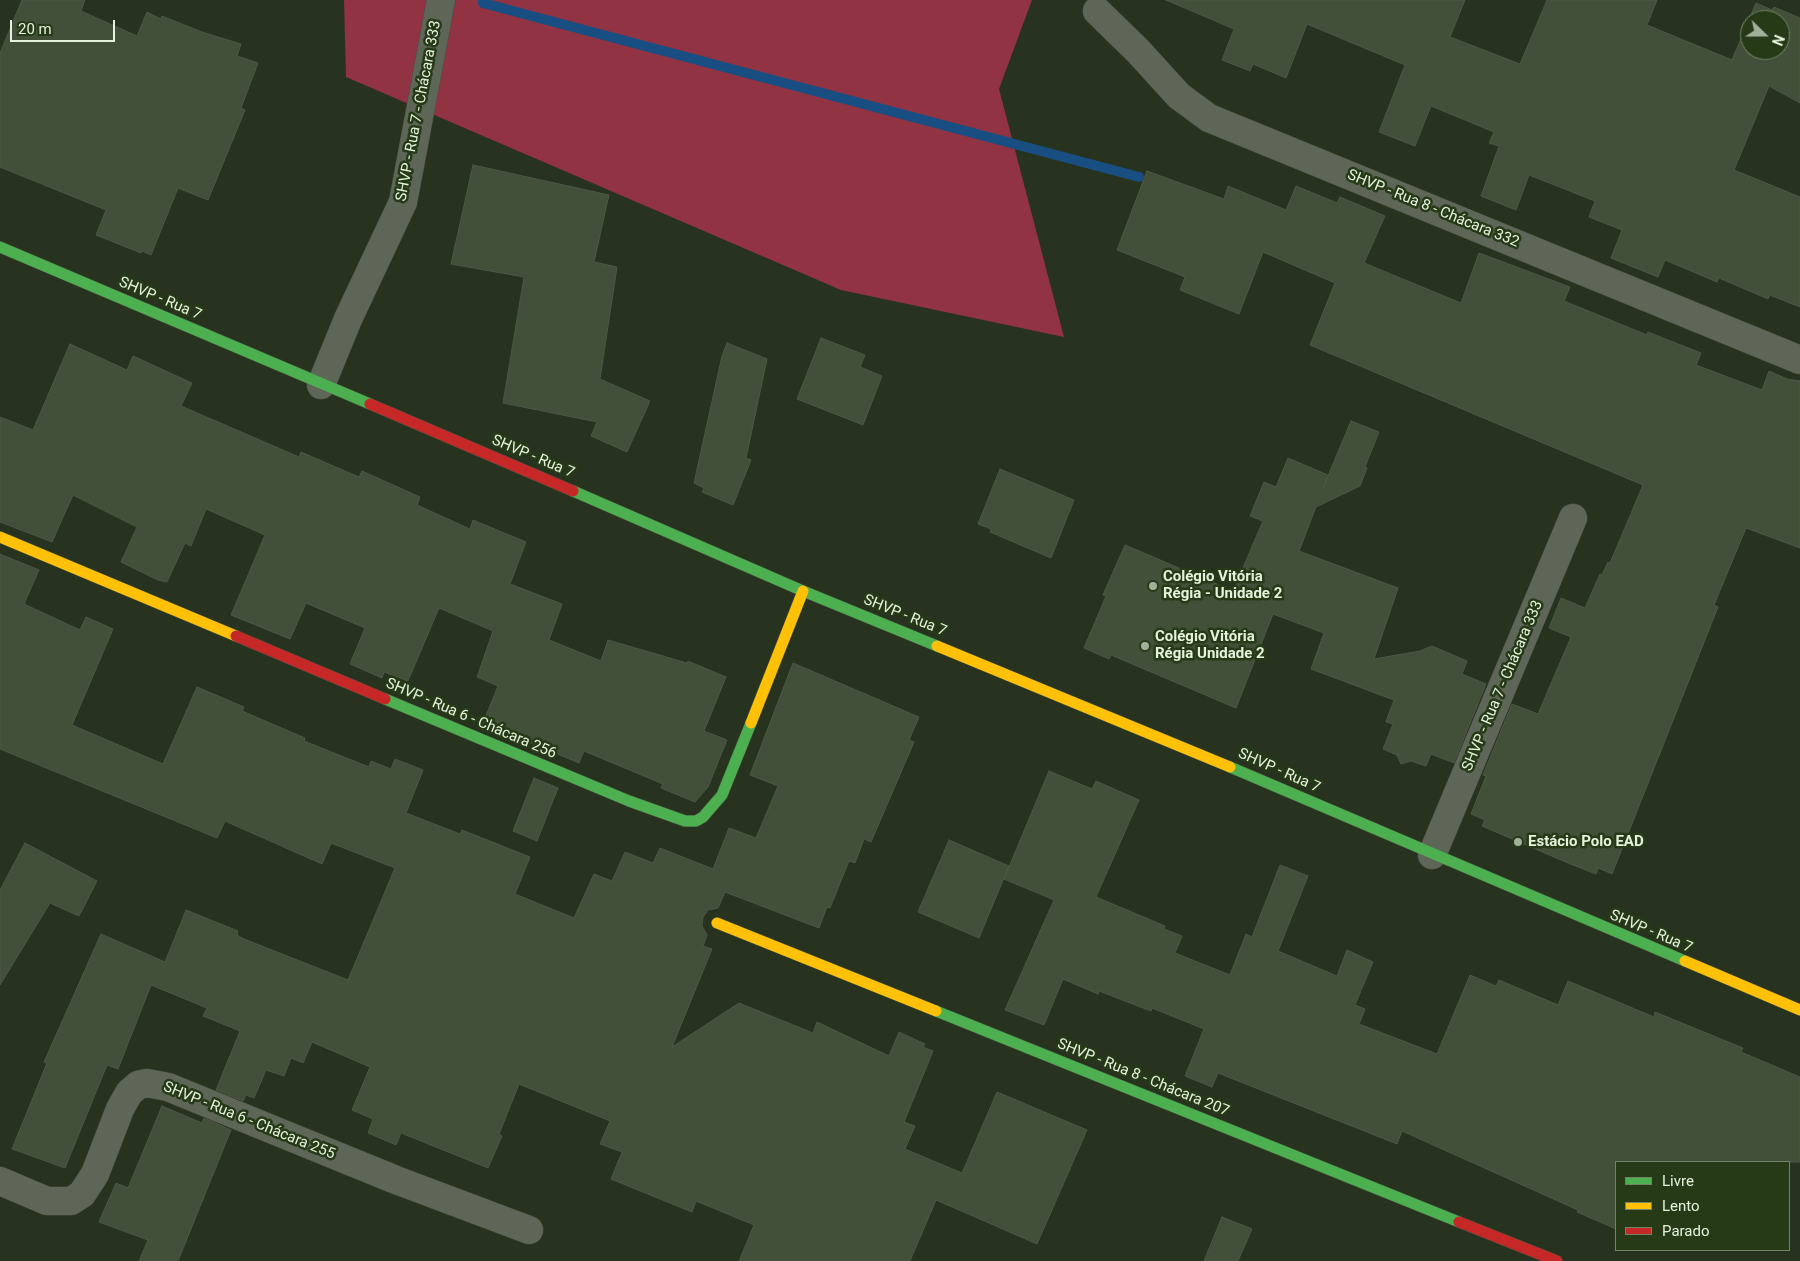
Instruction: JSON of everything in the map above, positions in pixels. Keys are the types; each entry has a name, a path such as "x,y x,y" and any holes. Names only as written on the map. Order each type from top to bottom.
{"street":[{"name":"SHVP - Rua 7 - Chácara 333","path":"321,385 348,319 403,202 440,0"},
{"name":"SHVP - Rua 8 - Chácara 332","path":"1097,11 1180,96 1208,118 1800,360"},
{"name":"SHVP - Rua 7","path":"0,247 321,385 563,486 803,591 1138,728 1432,855 1800,1010"},
{"name":"SHVP - Rua 7 - Chácara 333","path":"1432,855 1573,518"},
{"name":"SHVP - Rua 6 - Chácara 256","path":"0,537 629,801 685,821 696,821 703,817 722,795 803,591"},
{"name":"SHVP - Rua 8 - Chácara 207","path":"717,923 1557,1261"},
{"name":"SHVP - Rua 6 - Chácara 255","path":"0,1182 47,1201 71,1201 82,1194 95,1174 120,1109 138,1085 147,1083 168,1086 396,1180 528,1230"}],"shaded area":[{"path":"344,0 1032,0 999,89 1064,337 841,290 346,77"}],"building":[{"path":"22,0 85,0 81,11 137,36 147,12 161,19 162,16 202,32 241,44 237,56 258,63 241,108 245,110 208,200 178,188 151,255 142,251 141,253 96,235 106,210 0,167 0,53"},
{"path":"1166,0 1465,0 1450,37 1520,64 1547,0 1657,0 1647,25 1732,60 1740,41 1740,60 1790,60 1790,14 1800,18 1800,103 1769,86 1734,170 1800,197 1800,307 1770,295 1768,299 1719,278 1717,282 1665,260 1658,277 1611,258 1622,230 1589,217 1595,201 1529,175 1516,210 1481,196 1499,146 1489,143 1494,132 1431,106 1415,146 1379,132 1405,65 1307,24 1286,78 1253,64 1250,71 1222,60 1234,29"},
{"path":"1756,3 1772,10 1753,10"},
{"path":"473,165 609,195 594,262 617,267 600,379 650,401 627,452 591,436 597,422 503,403 524,277 451,264"},
{"path":"1147,171 1224,199 1228,186 1286,210 1296,186 1337,203 1340,197 1385,216 1364,263 1461,303 1479,253 1570,287 1564,301 1647,335 1648,332 1701,353 1696,365 1762,390 1769,371 1787,379 1800,381 1800,548 1746,528 1714,605 1718,607 1612,874 1598,868 1596,874 1568,863 1482,826 1485,820 1471,814 1486,776 1483,775 1512,704 1538,714 1571,637 1549,628 1561,598 1585,608 1600,574 1602,575 1608,562 1610,563 1643,485 1310,345 1335,283 1263,252 1239,314 1180,290 1185,277 1117,250"},
{"path":"821,338 865,355 860,367 882,376 863,425 797,399"},
{"path":"727,343 767,359 746,458 751,460 733,505 702,492 704,488 694,483 722,356"},
{"path":"70,344 127,370 133,356 192,383 181,406 299,457 301,452 359,477 362,471 420,497 417,505 470,529 473,520 526,542 510,584 562,604 549,640 601,661 608,640 687,663 688,661 726,677 704,731 727,740 708,787 695,802 661,788 663,784 584,751 579,763 483,723 498,686 477,677 493,631 439,608 408,681 384,672 382,678 350,664 365,628 306,603 290,639 231,615 265,535 206,509 191,546 185,543 167,582 158,580 121,562 137,527 73,495 52,542 0,522 0,417 33,430"},
{"path":"1351,421 1379,432 1365,467 1367,468 1360,486 1316,507 1299,551 1398,588 1374,659 1420,651 1432,646 1467,661 1462,674 1486,684 1454,763 1431,754 1426,766 1411,761 1401,764 1397,755 1383,749 1393,724 1386,722 1394,700 1311,669 1324,633 1273,614 1236,708 1111,655 1109,659 1084,648 1106,596 1103,595 1125,545 1233,591 1263,521 1250,516 1264,482 1276,487 1288,458 1328,475 1323,488"},
{"path":"1000,469 1074,500 1051,558 990,532 991,529 978,524"},
{"path":"0,554 39,570 24,604 80,630 86,617 113,629 72,725 163,764 197,687 244,707 242,711 305,738 304,741 369,767 371,761 391,769 395,759 423,770 406,813 460,834 462,830 530,857 515,894 574,918 594,874 612,881 625,852 653,863 660,848 713,869 729,828 756,838 778,786 750,775 793,663 919,717 909,740 914,742 871,842 864,839 855,863 849,861 830,908 827,907 819,928 725,892 718,908 708,910 703,917 702,926 707,935 703,946 712,949 672,1047 739,1003 813,1033 817,1022 889,1056 899,1032 925,1044 923,1047 933,1051 904,1122 915,1126 905,1149 962,1173 997,1092 1087,1130 1037,1244 936,1200 910,1261 739,1261 754,1225 696,1201 692,1212 611,1179 622,1152 600,1144 610,1121 519,1084 499,1134 502,1136 488,1168 401,1133 396,1145 368,1133 373,1119 352,1110 370,1067 312,1042 303,1063 291,1058 284,1076 266,1070 254,1098 246,1095 243,1101 216,1090 240,1031 203,1016 207,1008 151,985 118,1069 107,1065 65,1168 12,1149 47,1063 44,1062 101,934 165,962 186,910 238,931 237,935 244,939 348,980 395,868 331,843 322,864 225,821 217,838 0,749"},
{"path":"1049,771 1092,789 1096,781 1139,800 1096,897 1165,926 1164,929 1182,936 1175,953 1230,975 1246,934 1252,937 1280,865 1308,876 1278,951 1337,976 1347,950 1373,962 1355,1005 1365,1009 1359,1024 1437,1054 1470,975 1496,986 1499,980 1558,1005 1568,981 1654,1017 1655,1012 1743,1048 1741,1052 1800,1077 1800,1162 1615,1161 1615,1229 1402,1131 1397,1144 1218,1073 1212,1087 1185,1076 1204,1029 1152,1008 1151,1011 1099,991 1098,994 1063,979 1044,1025 1005,1010 1054,900 1004,879"},
{"path":"534,778 558,788 537,841 513,831"},
{"path":"949,840 1009,866 979,938 918,912"},
{"path":"25,843 97,881 79,916 50,903 0,985 0,890"},
{"path":"162,1106 202,1123 204,1118 231,1130 178,1261 139,1261 148,1240 99,1222 116,1183 128,1188"},
{"path":"1222,1217 1252,1229 1238,1261 1204,1261"}],"waterway":[{"path":"483,0 483,3 1139,177"}],"traffic: fast":[{"path":"0,247 370,404"},
{"path":"573,491 803,591 937,646"},
{"path":"385,699 629,801 685,821 696,821 703,817 722,795 751,723"},
{"path":"1230,767 1685,961"},
{"path":"936,1011 1459,1222"}],"traffic: slow":[{"path":"0,537 236,636"},
{"path":"751,723 803,591"},
{"path":"937,646 1230,767"},
{"path":"717,923 936,1011"},
{"path":"1685,961 1800,1010"}],"traffic: jam":[{"path":"370,404 573,491"},
{"path":"236,636 385,699"},
{"path":"1459,1222 1557,1261"}],"place":[{"name":"Colégio Vitória Régia - Unidade 2","path":"1153,586"},
{"name":"Colégio Vitória Régia Unidade 2","path":"1145,646"},
{"name":"Estácio Polo EAD","path":"1518,842"}]}
